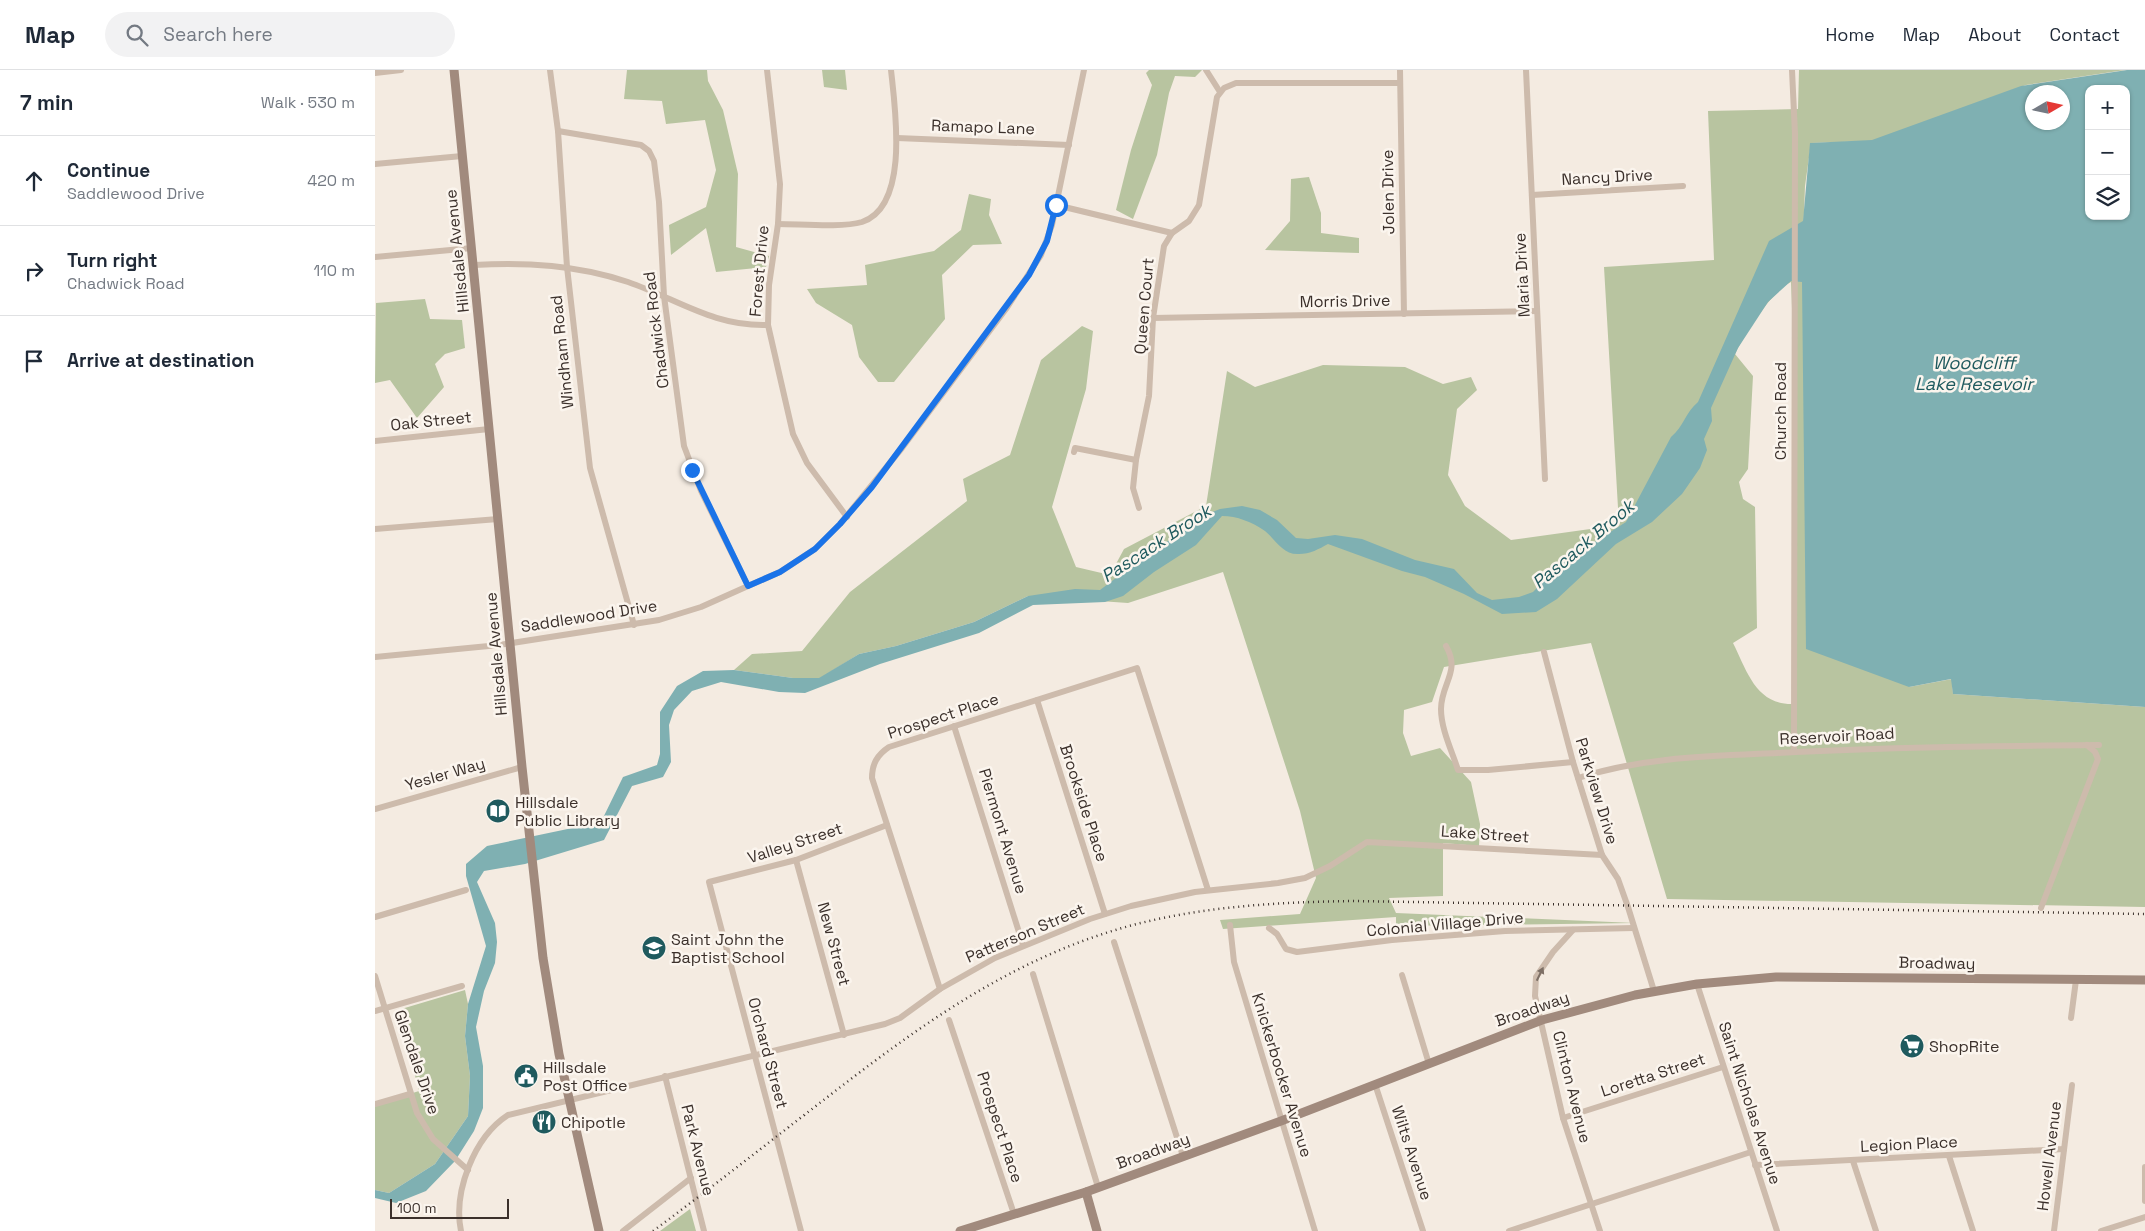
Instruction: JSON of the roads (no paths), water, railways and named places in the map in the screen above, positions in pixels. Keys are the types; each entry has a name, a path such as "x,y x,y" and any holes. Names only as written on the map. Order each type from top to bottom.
{"street":[{"path":"375,73 401,70"},
{"name":"Hillsdale Avenue","path":"454,70 522,767 548,991 569,1100 599,1231"},
{"name":"Windham Road","path":"550,70 558,131 567,267 590,468 634,625"},
{"name":"Forest Drive","path":"767,70 780,184 777,224 768,290 768,325 793,434 807,463 847,517"},
{"path":"777,224 854,224 871,217 885,204 889,195 897,138 891,70"},
{"name":"Saddlewood Drive","path":"375,656 510,643 634,625 701,607 748,586 799,560 829,536 847,517 903,448 1029,275 1047,241 1085,70"},
{"path":"1206,70 1220,92"},
{"name":"Jolen Drive","path":"1399,70 1404,314"},
{"name":"Maria Drive","path":"1526,70 1545,479"},
{"name":"Church Road","path":"1792,70 1795,134 1793,752"},
{"path":"1056,205 1171,233 1189,221 1199,205 1215,102 1220,92 1235,83 1400,84"},
{"name":"Chadwick Road","path":"558,131 641,145 649,151 654,162 659,202 664,296 684,446 701,491 748,586"},
{"name":"Ramapo Lane","path":"897,138 1069,145"},
{"path":"375,164 462,156"},
{"name":"Nancy Drive","path":"1532,195 1683,186"},
{"name":"Queen Court","path":"1139,508 1133,488 1136,460 1149,396 1153,318 1164,246 1171,233"},
{"path":"375,257 472,248"},
{"path":"474,265 531,263 567,267 627,282 723,322 750,326 768,325"},
{"name":"Morris Drive","path":"1153,318 1537,311"},
{"name":"Oak Street","path":"375,441 489,429"},
{"path":"1074,452 1075,448 1136,460"},
{"path":"375,529 498,519"},
{"path":"1445,646 1451,655 1453,667 1442,698 1442,715 1459,770 1488,770 1573,762"},
{"name":"Parkview Drive","path":"1543,652 1573,762 1602,854 1618,878 1654,991"},
{"name":"Prospect Place","path":"940,989 872,778 872,770 877,757 889,747 1137,668 1208,890"},
{"name":"Brookside Place","path":"1037,700 1105,914"},
{"name":"Piermont Avenue","path":"954,726 1023,945"},
{"path":"2041,908 2098,759 2095,752 2087,745"},
{"name":"Reservoir Road","path":"1578,778 1618,766 1653,760 1912,746 2099,745"},
{"name":"Yesler Way","path":"375,809 522,767"},
{"name":"Valley Street","path":"709,882 796,860 887,825"},
{"name":"Patterson Street","path":"468,1170 488,1133 497,1122 508,1115 665,1076 845,1035 900,1018 967,972 1023,945 1105,914 1163,898 1208,890 1278,883 1305,878 1330,866 1367,842"},
{"name":"Lake Street","path":"1367,842 1602,854"},
{"name":"New Street","path":"796,860 845,1035"},
{"name":"Orchard Street","path":"709,882 801,1231"},
{"path":"375,917 466,890"},
{"name":"Knickerbocker Avenue","path":"1230,925 1234,962 1315,1231"},
{"name":"Colonial Village Drive","path":"1269,928 1277,934 1287,949 1297,952 1392,940 1505,931 1635,928"},
{"name":"Clinton Avenue","path":"1573,930 1553,952 1536,977 1535,996 1563,1118 1599,1231"},
{"path":"1114,942 1183,1156"},
{"path":"1033,974 1098,1187"},
{"path":"1402,975 1429,1064"},
{"name":"Glendale Drive","path":"375,976 410,1094 425,1128 441,1147 468,1170"},
{"name":"Broadway","path":"960,1231 1085,1192 1281,1121 1542,1020 1607,1001 1654,991 1697,984 1805,976 2145,980"},
{"path":"2071,1018 2076,980"},
{"name":"Saint Nicholas Avenue","path":"1697,984 1777,1231"},
{"path":"375,1011 462,986"},
{"name":"Prospect Place","path":"949,1020 1014,1214"},
{"name":"Loretta Street","path":"1563,1118 1723,1067"},
{"name":"Park Avenue","path":"665,1076 704,1231"},
{"name":"Wilts Avenue","path":"1375,1084 1423,1231"},
{"name":"Howell Avenue","path":"2053,1231 2072,1085"},
{"path":"375,1104 410,1094"},
{"name":"Legion Place","path":"1755,1165 2064,1149"},
{"path":"1509,1231 1751,1152"},
{"path":"1949,1156 1973,1231"},
{"path":"1853,1161 1876,1231"},
{"path":"2145,1167 2145,1201"},
{"path":"461,1231 458,1207 463,1181 468,1170"},
{"path":"623,1231 691,1178"},
{"path":"1085,1192 1097,1231"},
{"path":"2101,1231 2145,1217"}],"water":[{"name":"Woodcliff Lake Resevoir","path":"2127,70 2145,70 2145,707 1953,694 1951,679 1909,687 1806,649 1802,282 1791,281 1768,302 1738,348 1711,408 1712,421 1704,439 1707,450 1700,468 1682,494 1652,522 1616,544 1557,599 1536,612 1502,614 1464,594 1425,577 1402,571 1328,544 1311,552 1293,554 1284,550 1265,531 1255,525 1239,518 1222,516 1196,545 1154,572 1123,596 1105,602 1033,605 979,633 880,664 805,693 779,692 721,682 692,691 674,710 669,725 671,762 663,777 632,786 604,840 525,864 484,871 477,882 495,923 497,942 495,963 484,991 476,1027 483,1066 483,1108 474,1131 455,1161 426,1191 396,1203 375,1198 375,1190 389,1193 435,1164 468,1116 470,1076 465,1036 468,1004 486,946 466,876 466,864 487,846 601,822 623,777 657,765 660,754 660,712 677,686 703,671 734,670 793,678 819,678 859,654 896,646 974,622 1028,596 1075,589 1100,590 1144,557 1210,513 1220,509 1242,506 1260,510 1277,520 1296,538 1308,539 1335,535 1362,539 1415,560 1454,569 1477,593 1492,600 1519,597 1533,592 1560,564 1626,522 1671,437 1698,402 1769,241 1803,221 1810,143 1872,140 2025,85 2025,130 2070,130 2070,85 2028,85"}],"railway":[{"path":"653,1231 852,1078 934,1019 976,992 1065,948 1113,931 1163,918 1210,910 1258,905 1353,901 2145,914"}],"place":[{"name":"Hillsdale Public Library","path":"498,811"},
{"name":"Saint John the Baptist School","path":"654,948"},
{"name":"ShopRite","path":"1912,1046"},
{"name":"Hillsdale Post Office","path":"526,1076"},
{"name":"Chipotle","path":"544,1122"}],"water label":[{"name":"Pascack Brook","path":"1156,543"},
{"name":"Pascack Brook","path":"1583,544"}]}
